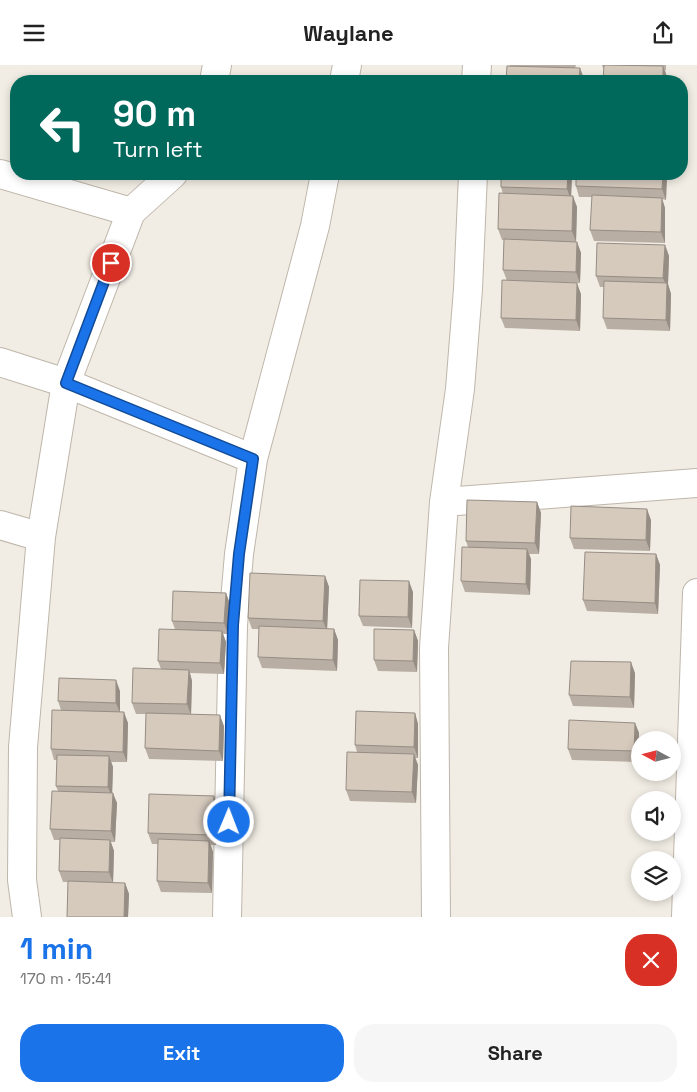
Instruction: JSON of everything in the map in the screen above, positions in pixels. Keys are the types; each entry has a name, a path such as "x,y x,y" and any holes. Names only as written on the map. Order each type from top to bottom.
{"street":[{"path":"24,180 131,212"},
{"path":"27,917 22,880 11,743 66,383 131,212 166,180"},
{"path":"227,917 233,625 239,554 253,459 315,226 325,180"},
{"path":"436,917 434,648 444,502 460,389 468,289 473,180"},
{"path":"0,362 66,383 253,459"},
{"path":"444,502 697,483"},
{"path":"0,525 42,537"},
{"path":"686,917 697,593"}],"building":[{"path":"604,65 663,66 663,75 603,75"},
{"path":"507,66 580,68 579,75 506,75"},
{"path":"501,180 568,180 567,189 501,187"},
{"path":"576,180 663,180 662,189 576,186"},
{"path":"499,193 573,196 572,231 498,229"},
{"path":"592,195 662,198 661,232 590,230"},
{"path":"504,239 577,242 576,272 503,270"},
{"path":"597,243 665,245 663,278 596,276"},
{"path":"502,280 577,283 576,320 501,318"},
{"path":"604,281 667,283 666,320 603,318"},
{"path":"467,500 537,502 535,543 466,541"},
{"path":"571,506 647,509 646,540 570,538"},
{"path":"462,547 527,549 526,584 461,581"},
{"path":"585,552 656,554 655,603 583,600"},
{"path":"250,573 325,576 323,621 248,618"},
{"path":"360,580 409,581 408,617 359,616"},
{"path":"173,591 226,593 224,623 172,621"},
{"path":"259,626 334,629 333,660 258,657"},
{"path":"159,629 222,631 220,663 158,661"},
{"path":"374,629 414,630 413,661 374,660"},
{"path":"571,661 631,662 630,697 569,695"},
{"path":"133,668 189,670 187,704 132,703"},
{"path":"59,678 116,680 116,703 58,701"},
{"path":"52,710 124,712 123,752 51,749"},
{"path":"356,711 415,713 414,747 355,745"},
{"path":"146,713 220,715 219,751 145,748"},
{"path":"569,720 635,723 635,731 631,731 631,751 568,749"},
{"path":"347,752 414,754 412,792 346,790"},
{"path":"57,755 109,756 108,787 56,786"},
{"path":"52,791 113,793 111,831 50,829"},
{"path":"149,794 214,796 212,835 148,833"},
{"path":"60,838 110,840 109,872 59,871"},
{"path":"158,839 209,841 208,883 157,881"},
{"path":"68,881 125,883 124,917 67,917"}],"route":[{"path":"111,263 66,383 253,459 239,554 233,625 229,822"}]}
